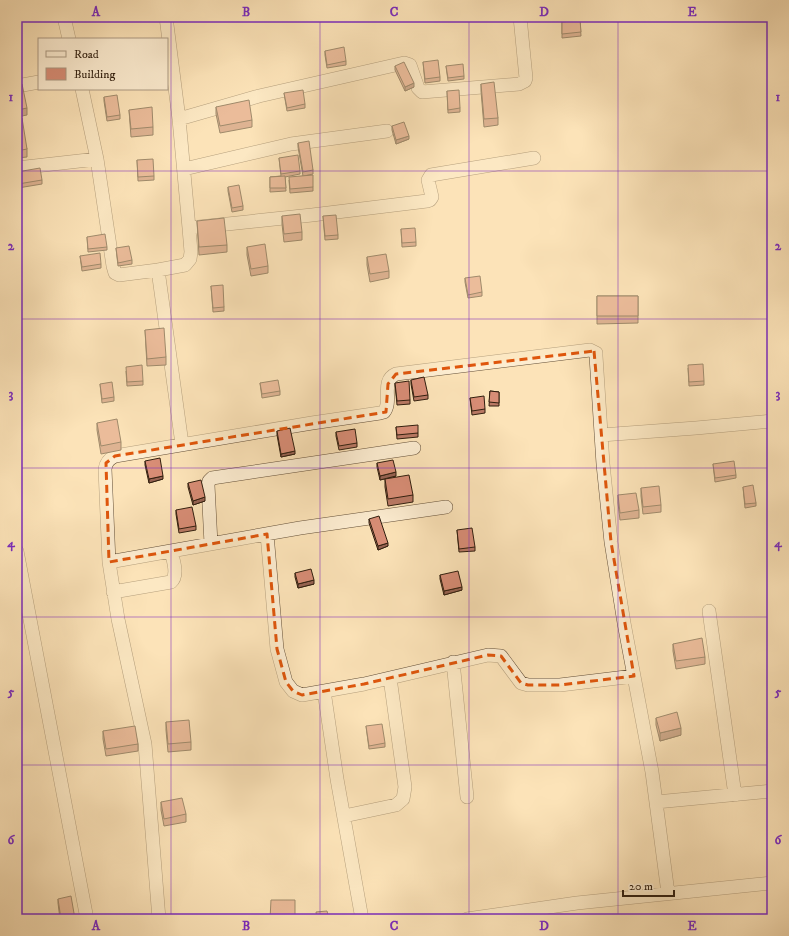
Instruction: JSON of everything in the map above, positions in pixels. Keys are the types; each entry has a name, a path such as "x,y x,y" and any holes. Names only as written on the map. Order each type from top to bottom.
{"street":[{"path":"64,17 69,38"},
{"path":"82,90 97,159 112,266 115,273 125,276 185,265 190,259 191,252 179,119 166,17"},
{"path":"179,119 259,96 404,63 410,65 418,88 422,92 519,84 525,81 526,78 520,17"},
{"path":"17,86 38,82"},
{"path":"184,169 291,144 387,131"},
{"path":"189,228 427,201 432,197 428,180 431,175 534,158"},
{"path":"17,168 97,159"},
{"path":"158,270 182,444"},
{"path":"159,919 145,744 113,592 109,562 106,463 110,458 115,456 384,412 386,407 389,379 396,374 590,350 596,353 601,435 611,542 652,772 668,893"},
{"path":"601,435 772,421"},
{"path":"211,544 208,485 212,478 414,448"},
{"path":"109,562 268,534 446,507"},
{"path":"268,534 277,649 286,682 293,691 302,695 364,684 488,655 501,656 521,683 528,685 560,685 634,676"},
{"path":"113,592 171,582 174,579 175,572 172,551"},
{"path":"17,552 87,919"},
{"path":"709,611 735,795"},
{"path":"453,662 467,797"},
{"path":"344,816 396,805 403,799 405,787 390,678"},
{"path":"324,690 362,919"},
{"path":"656,802 772,791"},
{"path":"467,919 577,903 772,883"}],"highlighted area":[{"path":"594,351 611,542 634,676 560,685 528,685 521,683 501,656 488,655 364,684 302,695 293,691 286,682 277,649 267,534 109,562 106,463 115,456 386,412 388,384 396,374"}],"building":[{"path":"580,20 581,32 562,34 562,22"},
{"path":"344,47 346,61 327,65 325,51"},
{"path":"438,60 440,77 425,79 423,62"},
{"path":"404,62 414,83 405,87 395,66"},
{"path":"463,64 464,76 448,78 446,66"},
{"path":"494,82 498,118 484,119 481,84"},
{"path":"22,84 27,108 17,110 17,85"},
{"path":"303,90 305,104 287,108 284,93"},
{"path":"459,90 460,108 448,110 447,91"},
{"path":"117,95 120,115 107,117 104,97"},
{"path":"249,100 252,120 220,126 216,107"},
{"path":"152,107 153,127 131,129 129,110"},
{"path":"22,118 27,149 17,151 17,119"},
{"path":"404,122 409,136 396,140 392,126"},
{"path":"309,141 313,170 303,172 298,143"},
{"path":"298,155 300,171 281,174 279,158"},
{"path":"153,159 154,176 138,177 137,160"},
{"path":"40,168 42,180 18,184 17,172"},
{"path":"313,175 313,187 290,189 289,177"},
{"path":"285,176 286,188 270,188 270,177"},
{"path":"239,185 243,206 232,208 228,187"},
{"path":"300,214 302,232 284,234 282,216"},
{"path":"336,215 338,235 325,236 323,216"},
{"path":"224,218 227,245 199,247 197,221"},
{"path":"415,228 416,242 402,243 401,229"},
{"path":"105,234 107,247 88,249 87,237"},
{"path":"265,244 268,266 251,269 247,247"},
{"path":"129,246 132,260 118,263 116,248"},
{"path":"100,253 101,264 82,267 80,256"},
{"path":"386,254 389,271 370,274 367,257"},
{"path":"480,276 482,292 468,295 465,278"},
{"path":"223,285 224,307 213,308 211,286"},
{"path":"597,296 638,296 638,316 597,316"},
{"path":"164,328 166,357 147,359 145,330"},
{"path":"703,364 704,381 689,382 688,365"},
{"path":"142,365 143,381 127,382 126,367"},
{"path":"424,377 428,395 414,397 411,380"},
{"path":"278,380 280,391 262,394 260,383"},
{"path":"409,381 410,400 397,401 395,383"},
{"path":"112,382 114,397 102,399 100,384"},
{"path":"490,391 499,392 499,403 489,402"},
{"path":"484,396 485,409 472,411 470,398"},
{"path":"117,419 121,442 101,446 97,423"},
{"path":"418,425 418,433 397,435 396,427"},
{"path":"290,428 295,451 281,454 277,431"},
{"path":"355,429 357,443 339,446 336,432"},
{"path":"160,458 163,476 149,479 145,461"},
{"path":"393,460 396,472 380,476 377,463"},
{"path":"734,461 736,475 715,478 713,464"},
{"path":"409,475 413,495 388,499 385,479"},
{"path":"201,480 205,497 193,501 188,483"},
{"path":"753,485 756,503 745,504 743,487"},
{"path":"659,486 661,505 643,507 641,488"},
{"path":"636,493 639,510 620,513 618,495"},
{"path":"192,507 196,526 179,529 176,510"},
{"path":"379,516 388,543 378,546 369,519"},
{"path":"472,528 475,547 459,549 457,530"},
{"path":"311,569 314,580 298,584 295,573"},
{"path":"458,571 462,587 444,591 440,575"},
{"path":"702,638 705,657 676,661 673,644"},
{"path":"677,712 681,728 660,733 656,718"},
{"path":"189,720 191,742 168,744 166,722"},
{"path":"382,724 385,743 369,746 366,726"},
{"path":"135,726 138,744 106,749 103,731"},
{"path":"182,798 186,814 164,819 161,802"},
{"path":"71,896 75,919 61,919 58,899"},
{"path":"271,900 295,900 295,919 270,919"},
{"path":"327,911 329,919 317,919 316,912"}]}
